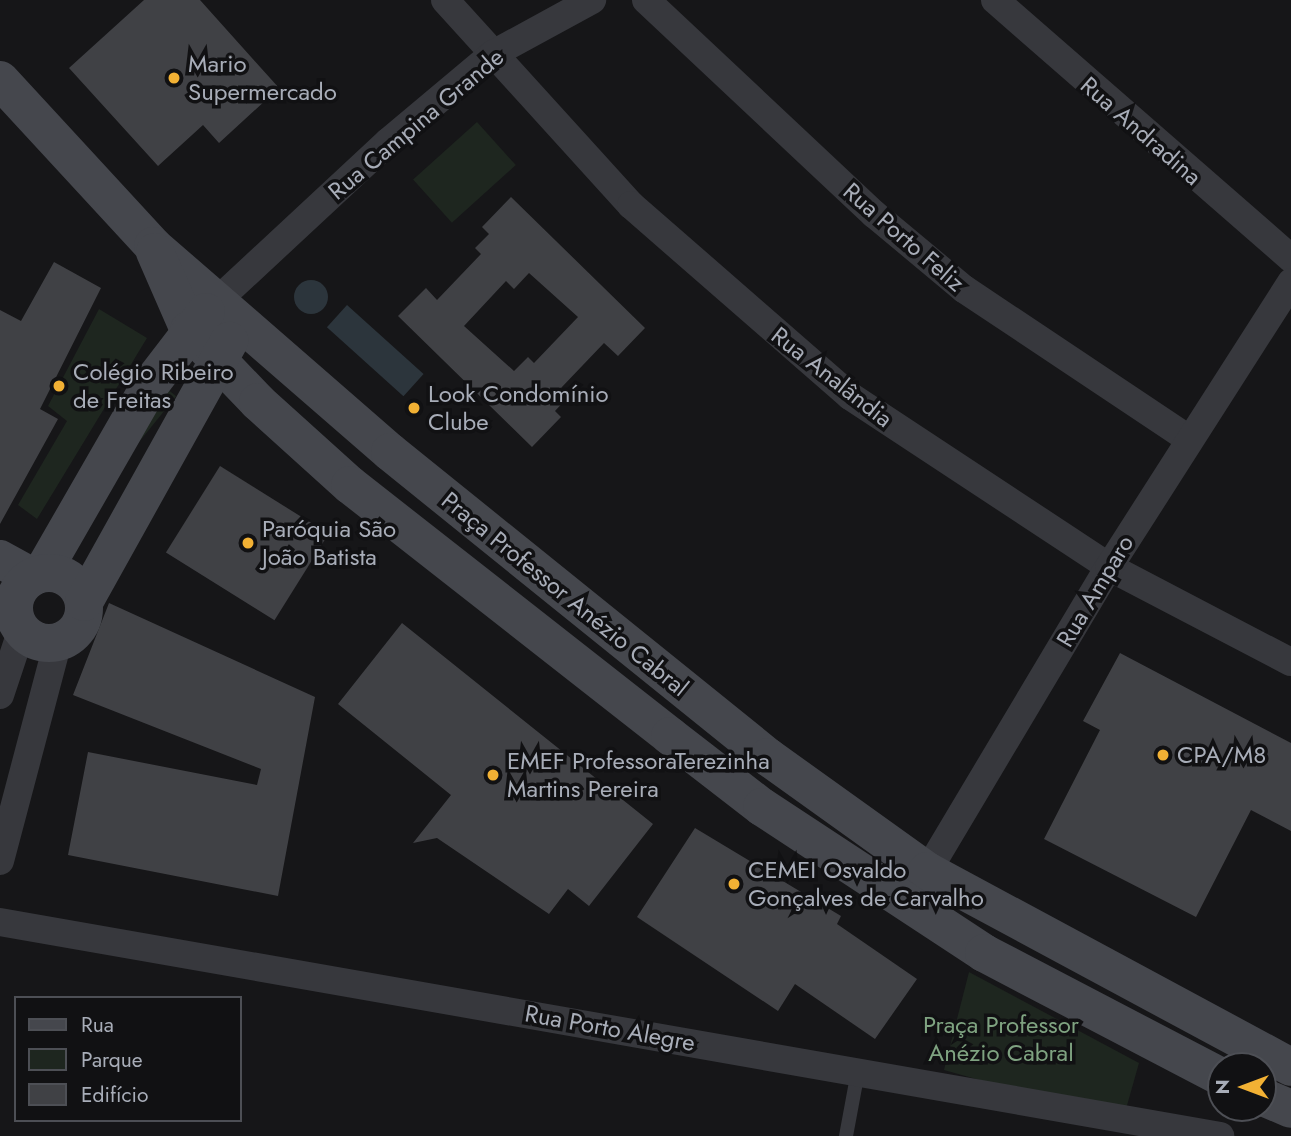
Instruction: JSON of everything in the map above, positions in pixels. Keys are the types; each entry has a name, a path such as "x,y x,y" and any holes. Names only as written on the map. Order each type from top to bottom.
{"street":[{"name":"Rua Analândia","path":"445,0 631,205 746,310 850,396 1109,567 1291,663"},
{"name":"Rua Campina Grande","path":"84,602 219,360 229,309 253,268 388,142 494,54 592,0"},
{"name":"Rua Porto Feliz","path":"646,0 874,214 964,289 1189,439"},
{"name":"Rua Andradina","path":"995,0 1291,258"},
{"path":"0,80 153,246 189,330"},
{"name":"Praça Professor Anézio Cabral","path":"153,246 592,619 927,871 1291,1067"},
{"name":"Rua Amparo","path":"909,906 927,871 1109,567 1291,282"},
{"name":"Rua Campina Grande","path":"25,570 189,330 229,309"},
{"name":"Praça Professor Anézio Cabral","path":"189,330 350,485 762,807 984,953 1207,1070"},
{"path":"0,695 12,615 25,570 74,582 84,602 81,623 58,642 0,861"},
{"path":"12,615 38,641 58,642"},
{"name":"Rua Porto Alegre","path":"0,922 858,1070 1220,1136"}],"lane":[{"path":"846,1136 858,1070"}],"green space":[{"path":"477,122 516,165 452,223 413,180"},
{"path":"99,309 147,338 37,519 18,505 67,421 48,406"},
{"path":"166,388 176,396 68,530 58,522"},
{"name":"Praça Professor Anézio Cabral","path":"969,972 1139,1063 1126,1109 1091,1111 944,1070"}],"shaded area":[{"path":"311,280 323,285 328,297 323,309 311,314 299,309 294,297 299,285"},
{"path":"347,305 424,374 403,396 327,327"}],"building":[{"name":"Mario Supermercado","path":"144,0 200,0 279,88 219,143 203,125 158,166 69,68"},
{"path":"511,197 645,328 618,356 604,343 561,388 569,396 555,411 561,417 532,447 398,316 426,288 437,300 481,254 475,248 489,234 482,227","holes":["529,273 578,317 534,363 528,357 514,371 464,326 506,281 514,289"]},
{"path":"54,262 101,288 40,409 58,419 0,524 0,310 21,321"},
{"name":"Paróquia São João Batista","path":"220,466 329,534 274,620 166,553"},
{"path":"109,603 315,697 278,896 68,855 88,752 257,785 261,769 73,695"},
{"path":"402,623 653,824 589,906 568,889 549,914 437,838 413,843 451,795 338,704"},
{"path":"1120,653 1291,743 1291,831 1251,810 1196,917 1044,839 1100,730 1083,721"},
{"path":"695,828 841,916 837,924 917,979 875,1039 795,984 778,1011 637,917"}],"place":[{"name":"Mario Supermercado","path":"174,78"},
{"name":"Colégio Ribeiro de Freitas","path":"59,386"},
{"name":"Look Condomínio Clube","path":"414,408"},
{"name":"Paróquia São João Batista","path":"248,543"},
{"name":"CPA/M8","path":"1163,755"},
{"name":"EMEF ProfessoraTerezinha Martins Pereira","path":"493,775"},
{"name":"CEMEI Osvaldo Gonçalves de Carvalho","path":"734,884"}]}
